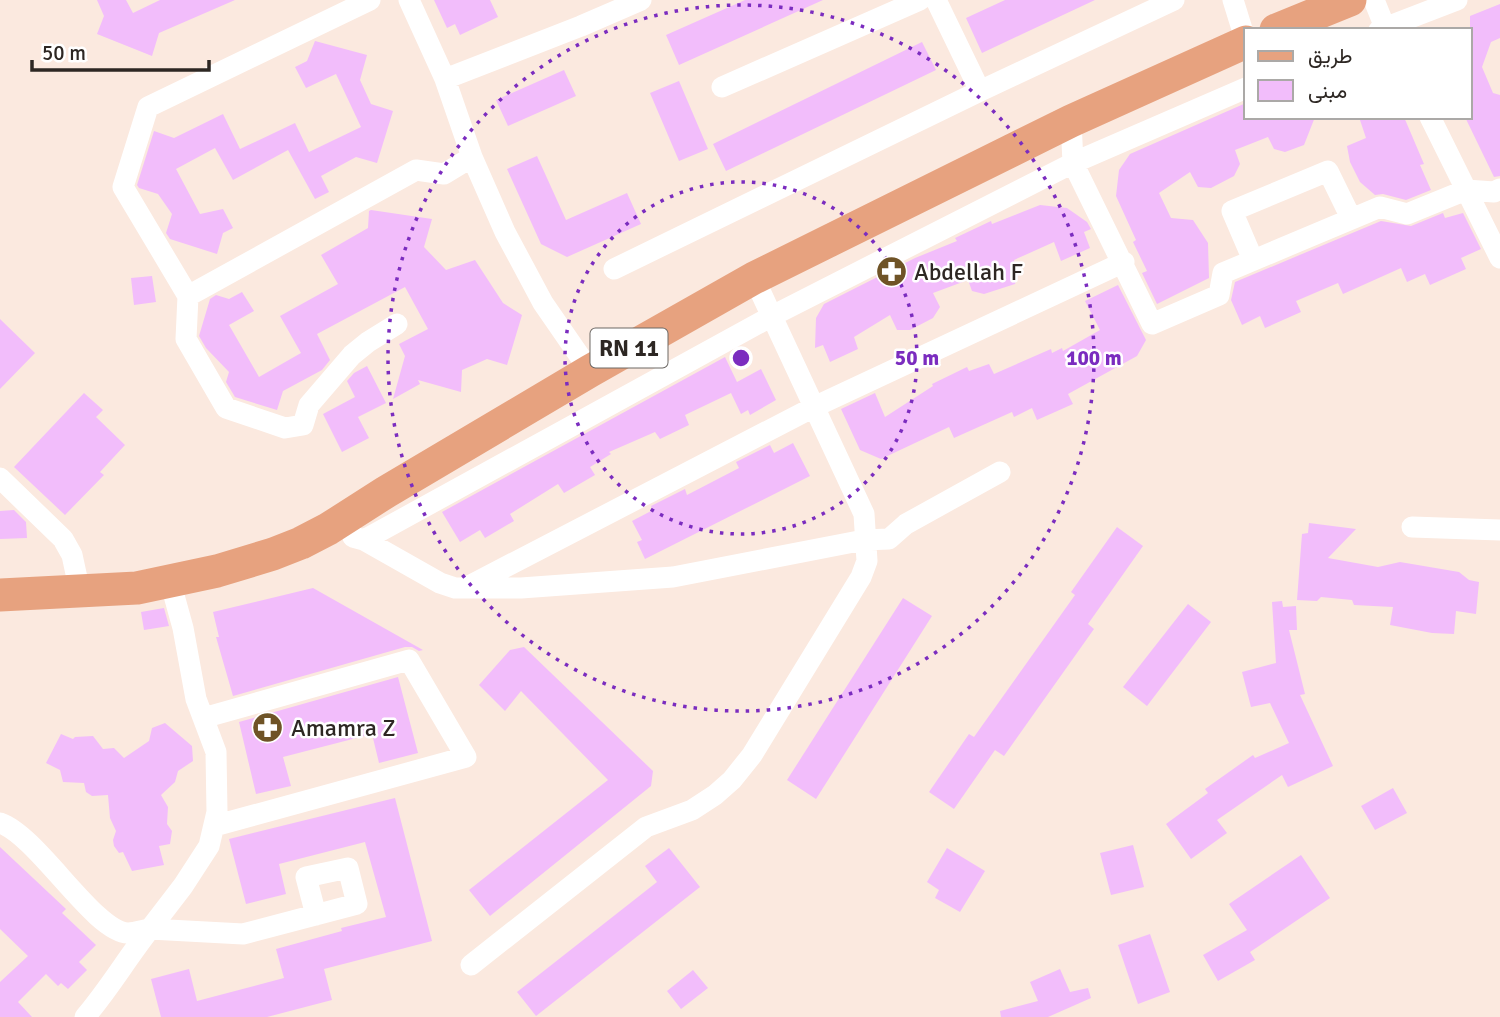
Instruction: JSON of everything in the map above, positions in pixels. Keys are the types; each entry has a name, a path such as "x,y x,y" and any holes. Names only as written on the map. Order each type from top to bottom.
{"main road":[{"path":"1281,28 1350,0"},
{"name":"RN 11","path":"0,595 137,588 273,555 328,529 590,371 754,278 1071,121 1244,43"}],"street":[{"path":"370,0 148,107 123,187 188,296 186,339 226,408 285,428 303,425 309,405 352,355 397,324"},
{"path":"409,0 445,79 472,157 505,232 537,291 590,371"},
{"path":"445,79 641,0"},
{"path":"722,87 920,0"},
{"path":"936,0 980,91"},
{"path":"614,269 1174,0"},
{"path":"1233,0 1244,36"},
{"path":"1374,0 1383,28"},
{"path":"1386,28 1457,0"},
{"path":"364,540 772,316 1073,163 1244,89"},
{"path":"1431,119 1500,258"},
{"path":"1071,121 1073,163 1124,262 1152,324 1219,295 1223,273 1351,218 1380,207 1407,214 1466,190 1494,192 1500,189"},
{"path":"188,296 416,170 444,174 472,157"},
{"path":"1253,260 1232,211 1328,171 1351,218"},
{"path":"467,587 814,407 1124,262"},
{"path":"471,965 646,827 692,810 732,780 752,755 861,577 867,561 864,514 754,278"},
{"path":"328,529 364,540 440,583 455,588 521,588 673,577 864,540 889,539 906,524 1000,472"},
{"path":"0,478 63,539 72,555 80,592"},
{"path":"1412,527 1500,530"},
{"path":"85,1017 110,988 122,964 177,894 209,846 217,812 216,752 196,699 183,628 170,581"},
{"path":"203,718 409,660 466,757 214,826"},
{"path":"0,823 23,839 107,925 127,933 150,929 243,934 316,915"}],"building":[{"path":"97,0 126,0 133,13 160,0 235,0 159,33 152,56 97,34 104,16"},
{"path":"434,0 490,0 498,17 460,35 455,24 447,28"},
{"path":"745,0 823,0 679,65 666,35"},
{"path":"1005,0 1095,0 982,53 966,18"},
{"path":"1500,4 1500,38 1491,42 1482,67 1493,93 1500,95 1500,176 1494,177 1466,119 1472,119 1470,16"},
{"path":"315,41 367,55 360,80 371,104 393,111 377,163 356,157 321,176 329,192 315,199 288,150 233,180 215,148 176,169 200,214 223,209 233,228 223,233 217,254 170,239 166,233 172,214 158,194 137,185 154,131 174,138 223,114 240,149 295,123 309,152 361,127 336,74 306,88 295,67 307,61"},
{"path":"922,42 936,70 726,171 713,144"},
{"path":"564,70 576,96 508,126 496,100"},
{"path":"679,81 708,149 679,161 650,93"},
{"path":"1244,104 1244,119 1314,119 1304,145 1285,152 1274,149 1268,137 1235,150 1240,164 1234,176 1211,188 1198,187 1190,172 1159,193 1171,218 1193,220 1208,243 1209,278 1157,304 1142,273 1147,271 1133,242 1136,240 1116,196 1119,170 1130,154"},
{"path":"1360,119 1405,119 1424,164 1420,165 1431,190 1406,200 1383,194 1375,195 1360,182 1350,162 1347,146 1366,138"},
{"path":"537,156 566,220 627,193 641,224 567,257 541,244 507,169"},
{"path":"1040,205 1067,208 1087,222 1091,229 1084,232 1090,248 1061,261 1054,242 1014,260 1018,275 1015,284 984,294 972,291 968,280 933,293 940,307 933,318 910,330 897,330 890,315 854,337 858,349 830,362 823,345 815,348 816,318 824,304 915,258 957,241 955,238 991,221 992,224"},
{"path":"371,210 432,219 424,247 446,270 475,260 503,303 522,315 507,365 487,359 462,370 461,392 418,380 420,384 393,399 405,356 399,344 428,329 405,287 317,334 330,360 322,370 283,391 277,410 235,397 226,382 229,372 206,348 199,336 210,299 216,295 229,299 242,292 254,311 229,325 259,377 301,353 280,316 338,284 321,255 368,228"},
{"path":"1443,213 1445,218 1463,213 1481,249 1461,258 1466,269 1430,285 1425,274 1407,282 1401,268 1343,294 1338,283 1296,301 1301,312 1265,328 1260,316 1242,325 1231,300 1235,282 1381,221 1411,226"},
{"path":"152,276 156,302 134,305 131,278"},
{"path":"1118,285 1146,340 1137,356 1068,394 1073,404 1037,420 1032,408 1014,417 1012,412 954,438 949,427 881,459 860,450 841,409 875,393 885,417 933,386 932,384 967,367 969,371 989,364 994,374 1051,349 1052,353 1062,348 1063,351 1100,330 1085,301"},
{"path":"0,319 35,353 0,389"},
{"path":"725,357 737,382 761,369 776,400 750,415 748,410 741,414 731,393 685,415 689,425 660,439 655,432 609,452 611,454 590,467 595,475 564,493 558,484 510,514 514,521 485,538 480,530 460,542 442,512"},
{"path":"367,366 386,403 358,417 369,438 342,452 323,414 355,397 347,381 354,373"},
{"path":"84,393 103,410 96,417 125,445 100,472 104,475 65,515 14,467"},
{"path":"793,443 810,476 645,559 637,542 642,540 632,521 653,510 651,506 685,489 687,495 739,468 736,462 770,445 774,453"},
{"path":"14,510 26,522 27,538 0,539 0,511"},
{"path":"1309,523 1356,529 1328,558 1378,567 1400,562 1459,572 1469,580 1479,582 1476,614 1456,611 1454,634 1432,633 1390,625 1393,607 1354,605 1352,600 1321,597 1317,601 1297,600 1302,534 1308,533"},
{"path":"1117,527 1143,546 1088,624 1094,629 1004,756 995,750 954,809 929,792 969,734 974,737 1075,595 1071,592"},
{"path":"313,588 423,650 405,647 233,696 216,637 219,637 213,612"},
{"path":"903,598 932,616 816,799 787,780"},
{"path":"1282,601 1283,607 1296,606 1297,630 1289,630 1305,694 1300,695 1333,766 1288,787 1282,775 1217,820 1227,833 1191,859 1166,824 1208,793 1205,789 1253,755 1255,758 1289,743 1270,703 1251,707 1242,672 1276,663 1272,602"},
{"path":"1188,604 1211,622 1147,706 1123,687"},
{"path":"164,608 169,626 144,630 141,612"},
{"path":"524,647 653,771 651,786 490,916 469,890 608,780 521,691 505,711 479,685 510,650"},
{"path":"398,677 418,753 379,763 372,734 283,757 291,786 256,794 239,722"},
{"path":"165,723 192,746 193,761 178,771 175,782 161,795 168,807 167,824 172,831 170,844 159,846 164,865 132,871 123,852 119,853 114,846 116,831 110,818 108,795 92,796 86,792 84,783 63,782 60,770 46,763 61,734 73,739 93,736 103,749 114,748 124,758 149,741 152,728"},
{"path":"1393,788 1407,813 1375,830 1361,806"},
{"path":"395,798 432,941 324,969 332,1000 267,1017 161,1017 151,979 189,969 197,1001 284,978 276,949 386,917 365,842 279,864 286,894 246,904 229,839"},
{"path":"1133,845 1144,887 1111,895 1100,853"},
{"path":"0,847 66,909 62,913 96,945 79,962 87,970 68,989 61,983 58,986 46,974 18,1002 32,1017 0,1017 0,982 28,956 0,929"},
{"path":"669,848 700,887 536,1016 517,992 657,882 645,866"},
{"path":"947,848 985,871 960,912 935,898 939,890 927,882"},
{"path":"1301,855 1330,898 1250,952 1255,960 1218,981 1203,955 1247,930 1229,904"},
{"path":"1150,934 1170,992 1138,1004 1118,945"},
{"path":"1060,969 1070,992 1088,988 1091,998 1048,1017 1001,1017 1000,1011 1038,1001 1030,982"},
{"path":"693,970 708,988 681,1009 667,991"}],"place":[{"name":"Abdellah F","path":"891,272"},
{"name":"Amamra Z","path":"268,728"}]}
